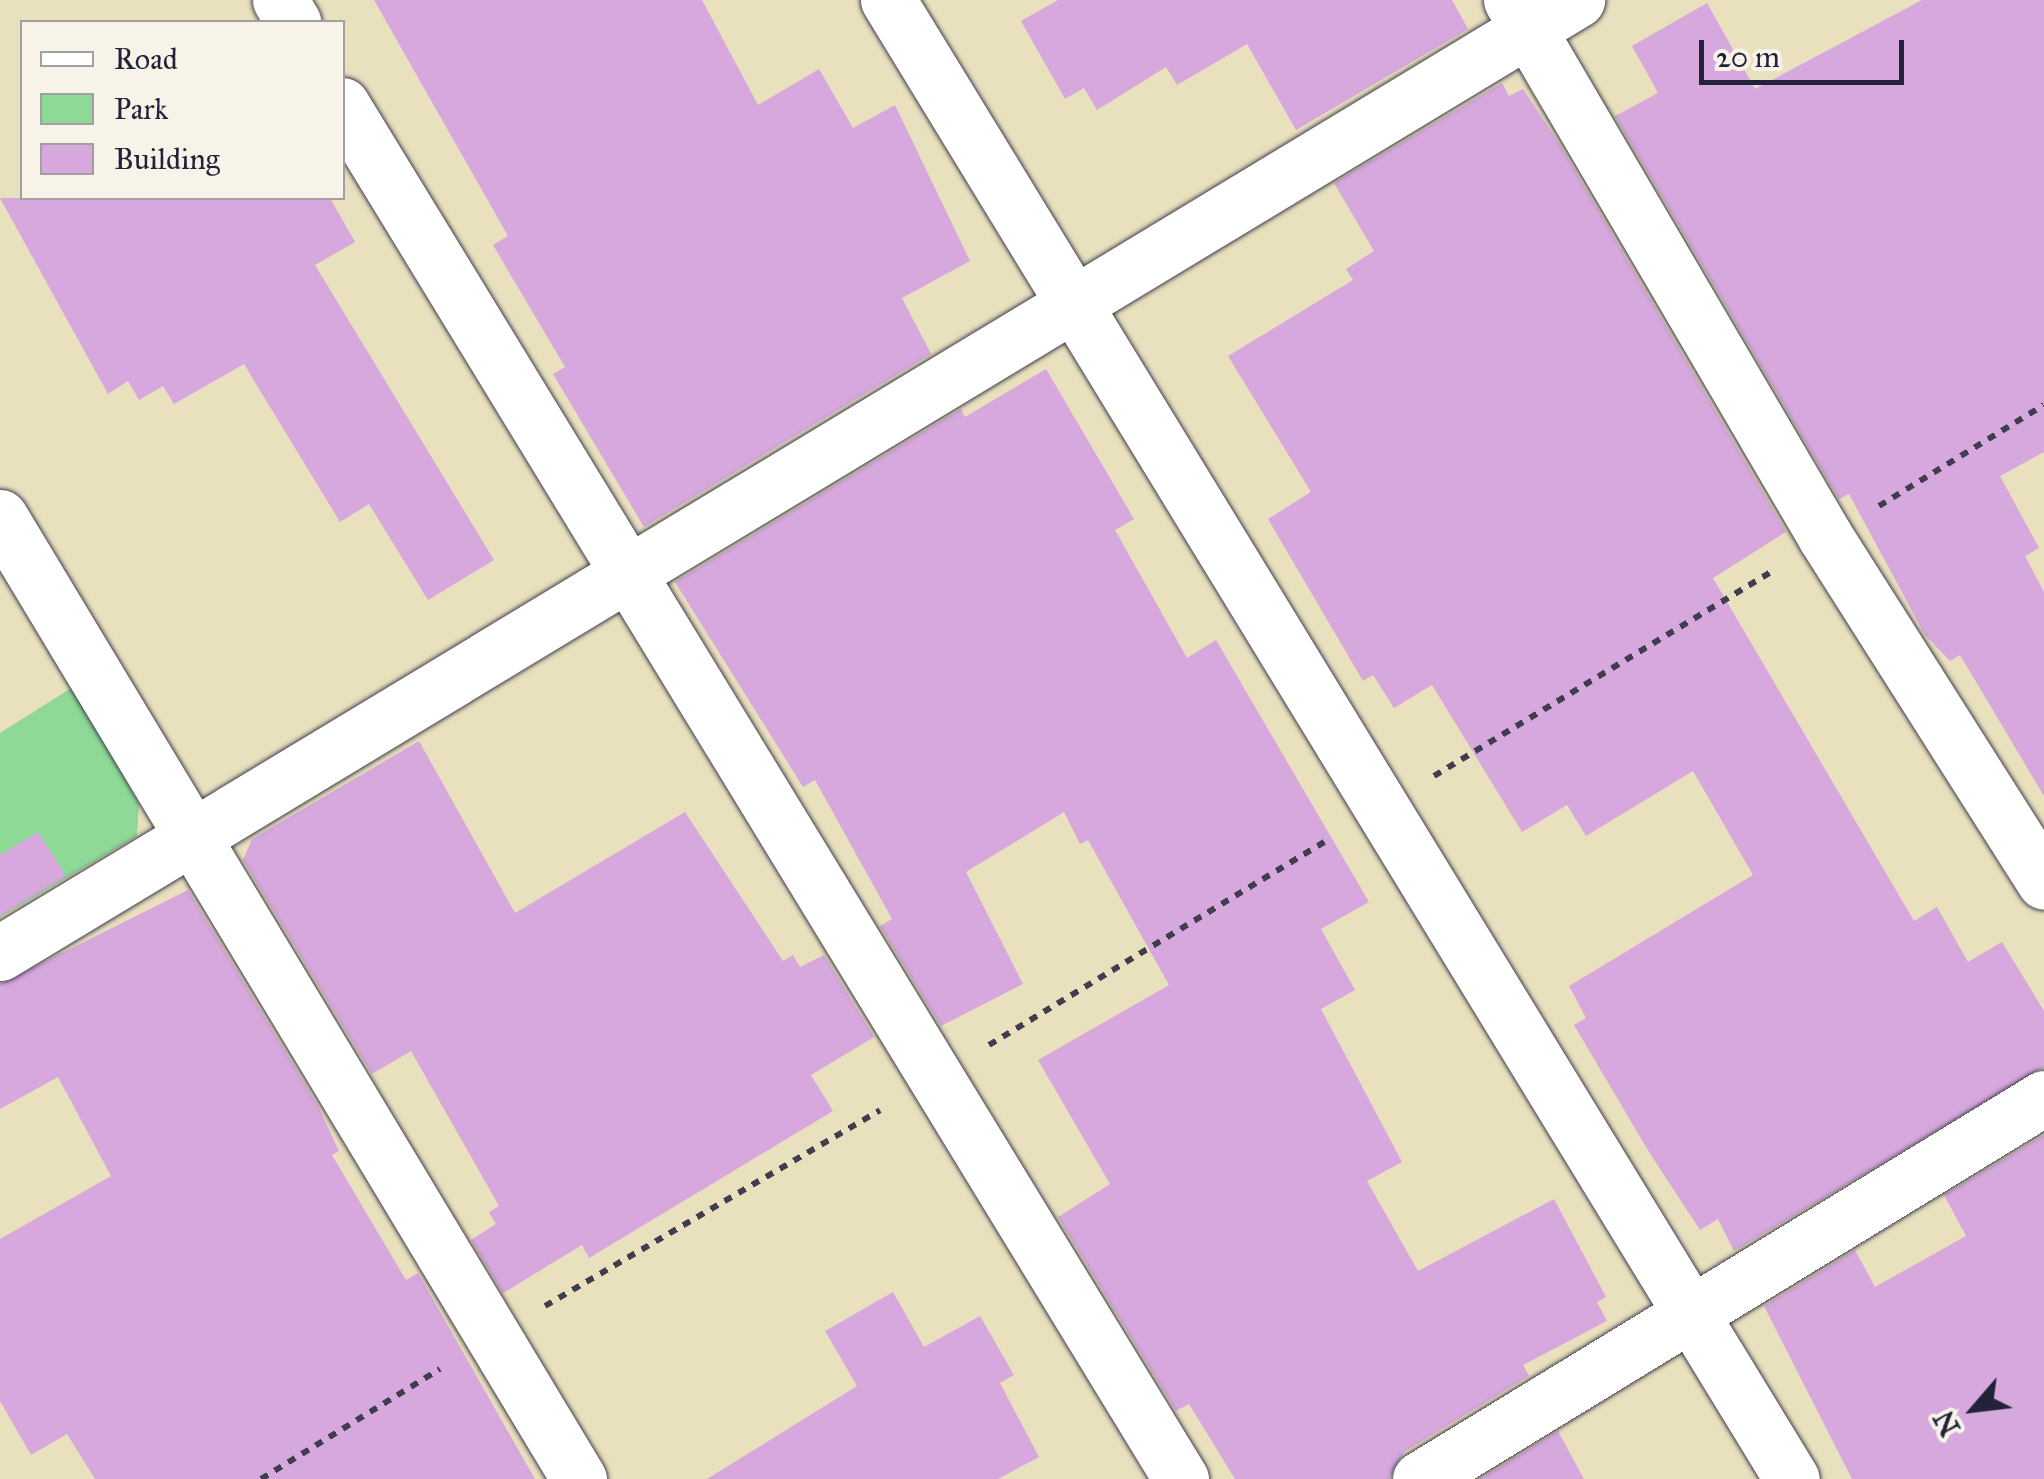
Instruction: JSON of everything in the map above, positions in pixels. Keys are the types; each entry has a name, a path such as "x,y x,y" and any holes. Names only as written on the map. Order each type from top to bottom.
{"street":[{"path":"888,0 1792,1479"},
{"path":"0,953 628,578 1072,306 1520,14 1577,0"},
{"path":"1520,14 1826,538 2044,882"},
{"path":"345,109 1181,1479"},
{"path":"0,517 579,1479"},
{"path":"1420,1479 2044,1098"}],"path":[{"path":"261,1479 492,1337 935,1078 2044,405"}],"green space":[{"path":"76,685 139,804 137,836 0,917 0,733"}],"building":[{"path":"374,0 702,0 758,105 819,69 853,128 895,105 970,261 902,298 931,354 644,527 553,374 565,367 493,245 508,236"},
{"path":"1058,0 1452,0 1468,29 1296,130 1247,44 1177,85 1166,67 1097,110 1084,88 1065,99 1021,21"},
{"path":"1922,0 2044,0 2044,452 2000,476 2039,548 2025,556 2044,592 2044,796 1960,655 1950,661 1925,635 1849,494 1839,499 1615,116 1658,93 1632,46 1707,3 1755,89"},
{"path":"1502,83 1509,96 1523,89 1560,145 1786,532 1713,578 1914,921 1937,907 1968,962 2002,942 2044,1011 2044,1067 1734,1251 1718,1219 1700,1230 1649,1152 1574,1025 1586,1018 1569,986 1753,875 1693,771 1586,836 1567,805 1522,832 1432,685 1394,708 1373,675 1363,681 1268,519 1311,492 1228,356 1353,280 1346,269 1374,251 1334,183"},
{"path":"0,198 331,200 355,242 315,265 494,560 428,600 369,504 340,522 244,364 174,404 163,386 139,400 128,381 108,394"},
{"path":"1046,369 1134,519 1115,530 1187,658 1216,640 1369,902 1321,929 1355,990 1321,1009 1402,1162 1367,1181 1418,1271 1554,1199 1606,1297 1597,1302 1607,1321 1523,1365 1529,1376 1404,1452 1389,1479 1235,1479 1189,1404 1176,1411 1058,1217 1110,1184 1038,1060 1169,985 1088,840 1080,844 1064,812 966,872 1023,984 941,1026 880,926 892,919 815,780 803,787 675,582 961,409 965,417"},
{"path":"419,741 515,913 685,812 783,961 793,955 800,967 824,955 874,1037 811,1075 833,1111 589,1258 582,1245 503,1293 471,1240 496,1224 489,1212 499,1206 411,1051 372,1074 243,860 252,839"},
{"path":"38,832 66,876 0,916 0,855"},
{"path":"188,890 318,1106 339,1151 332,1155 406,1280 418,1273 535,1479 95,1479 67,1434 31,1455 0,1401 0,1239 111,1176 58,1077 0,1109 0,984"},
{"path":"2044,1135 2044,1479 1852,1479 1764,1306 1855,1250 1875,1287 1966,1236 1944,1195"},
{"path":"893,1292 924,1347 980,1316 1014,1375 1000,1383 1039,1457 998,1479 707,1479 857,1386 825,1331"},
{"path":"1558,1431 1584,1479 1480,1479"}]}
